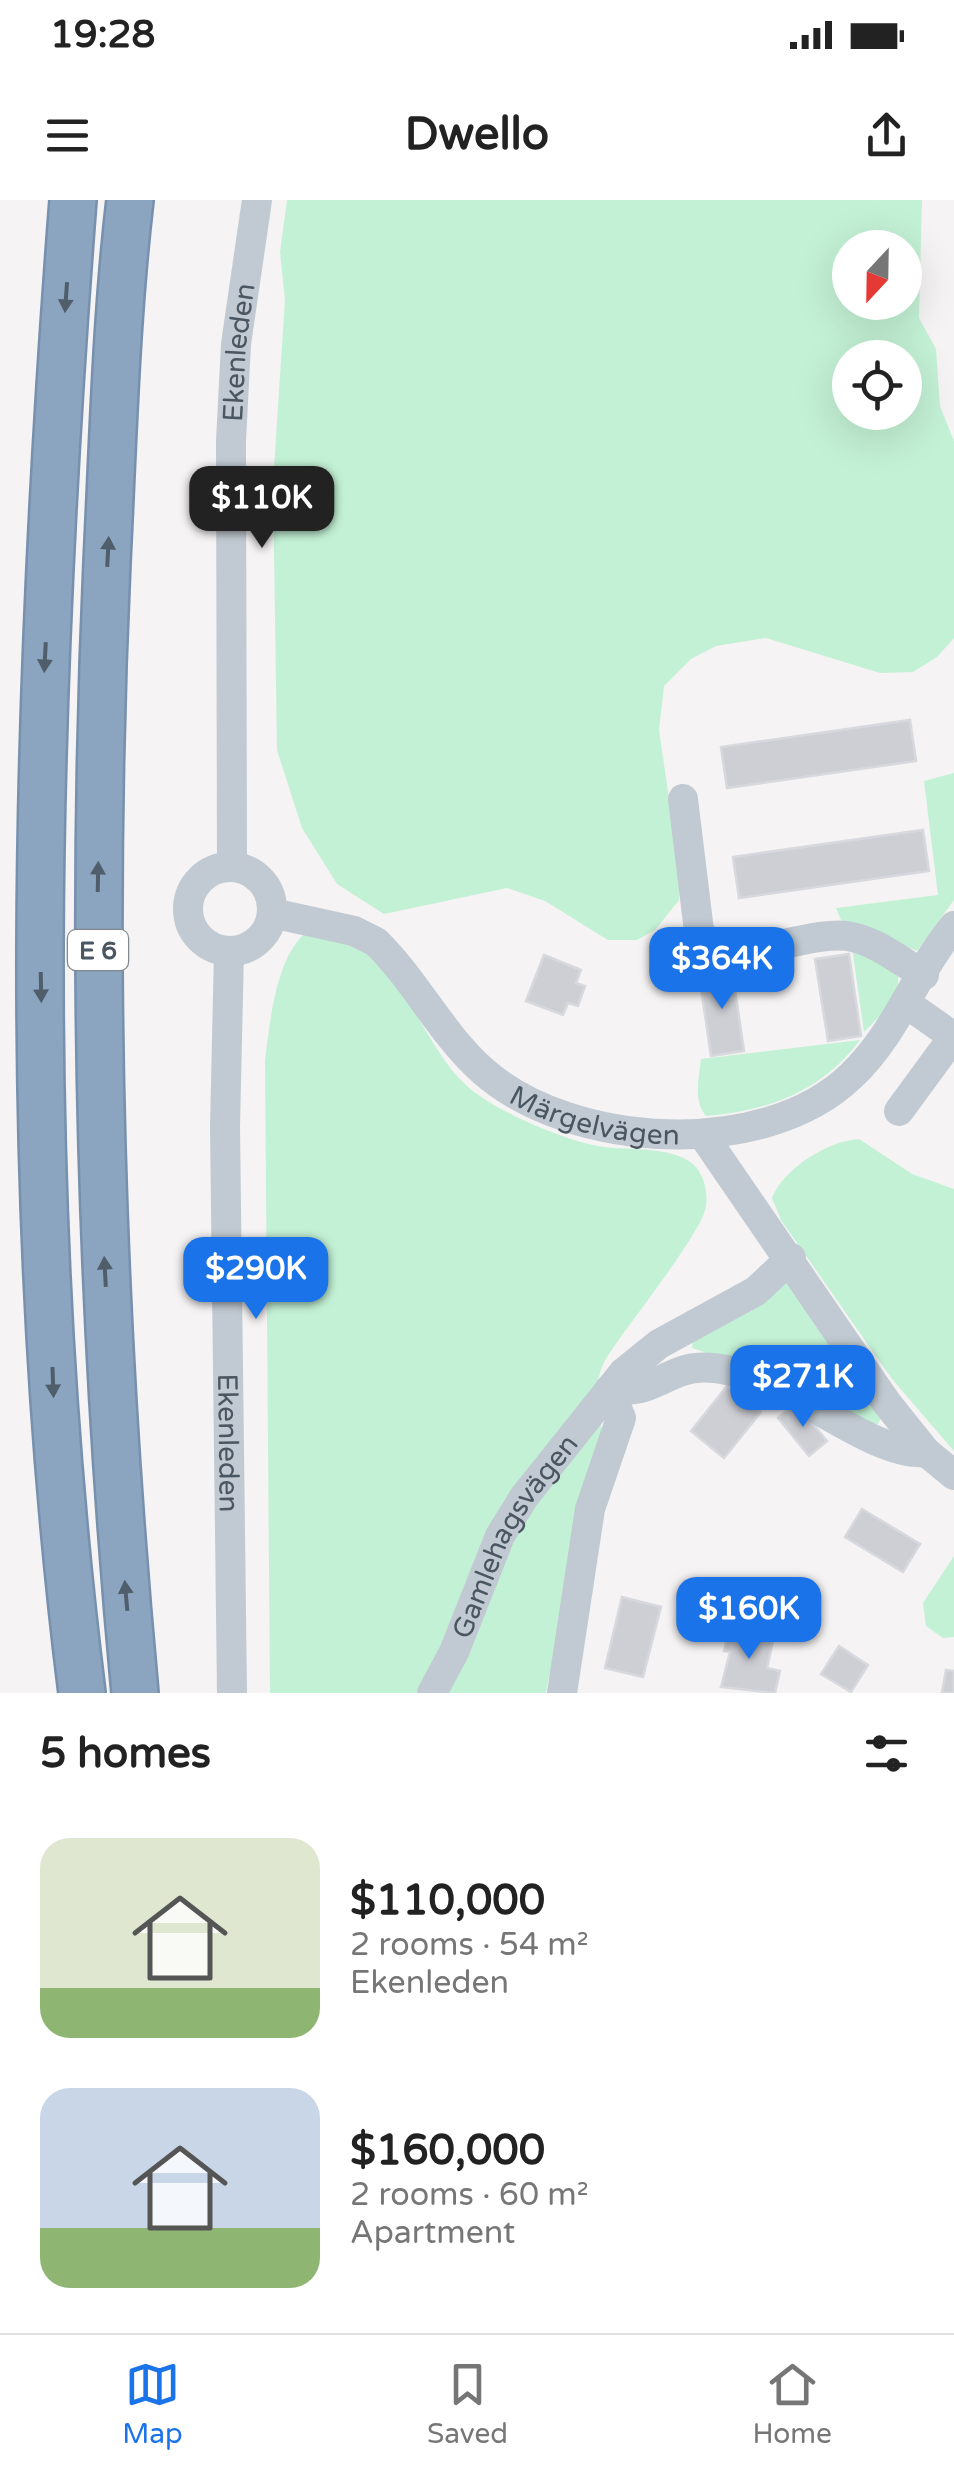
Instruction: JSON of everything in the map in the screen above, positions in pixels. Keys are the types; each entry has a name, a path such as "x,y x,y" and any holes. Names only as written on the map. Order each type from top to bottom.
{"highway":[{"name":"E 6","path":"73,200 52,483 39,890 55,1427 82,1693"},
{"name":"E 6","path":"130,200 111,484 97,895 101,1191 134,1693"},
{"name":"E 6","path":"68,1577 70,1693"}],"street":[{"name":"Ekenleden","path":"232,867 232,442 236,344 257,200"},
{"path":"682,800 699,931 706,943 728,952 802,939 849,936 924,975"},
{"path":"232,867 257,877 271,900 272,913 262,936 229,952 204,943 195,933 187,908 196,883 218,868 232,867"},
{"name":"Märgelvägen","path":"272,913 354,931 376,942 484,1072 537,1104 617,1128 703,1135 752,1128 828,1097 870,1056 954,926"},
{"name":"Ekenleden","path":"229,952 225,1147 232,1693"},
{"path":"899,1110 954,1036 907,1004"},
{"path":"703,1135 791,1258 868,1376 926,1452 954,1475"},
{"name":"Gamlehagsvägen","path":"432,1693 454,1652 500,1536 524,1497 609,1390 638,1359 756,1292 791,1258"},
{"path":"609,1390 643,1391 684,1370 708,1367 774,1386 900,1450 926,1452"},
{"name":"Gamlehagsvägen","path":"562,1693 590,1508 622,1418 609,1390"}],"green space":[{"path":"287,200 922,200 921,230 832,230 832,320 920,320 936,349 940,406 954,441 954,638 937,657 913,672 880,673 766,638 716,646 691,659 664,686 659,730 680,874 679,900 655,930 637,940 608,940 545,901 507,888 384,914 337,884 302,828 277,750 273,483 285,300 280,252"},
{"path":"954,773 954,900 917,951 841,920 836,908 938,895 924,781"},
{"path":"303,935 336,939 363,950 384,968 448,1065 467,1086 494,1105 547,1131 582,1142 660,1151 683,1158 697,1168 704,1184 706,1206 702,1219 600,1372 597,1401 606,1460 604,1490 587,1565 546,1693 270,1693 265,1060 280,977"},
{"path":"852,948 898,975 893,999 864,1032"},
{"path":"860,1040 829,1073 772,1103 706,1116 699,1103 701,1059"},
{"path":"859,1139 912,1174 954,1189 954,1451 892,1379 781,1220 772,1198 786,1176 808,1158 834,1145"},
{"path":"781,1282 792,1285 881,1418 874,1430 772,1375 692,1348 693,1338"},
{"path":"954,1556 954,1637 943,1638 926,1626 923,1603"}],"building":[{"path":"910,720 916,761 727,788 721,747"},
{"path":"923,830 929,871 739,898 733,857"},
{"path":"849,954 861,1036 828,1041 815,959"},
{"path":"544,955 581,970 576,983 585,986 578,1006 568,1003 563,1015 526,1001"},
{"path":"732,969 744,1051 711,1056 699,974"},
{"path":"727,1386 761,1412 724,1458 691,1431"},
{"path":"796,1403 827,1441 809,1456 778,1418"},
{"path":"862,1509 920,1544 903,1572 845,1537"},
{"path":"622,1597 661,1607 643,1677 605,1668"},
{"path":"729,1627 774,1637 767,1668 780,1671 775,1693 721,1687 730,1652 724,1651"},
{"path":"839,1646 868,1665 851,1692 821,1674"},
{"path":"946,1670 954,1671 954,1693 942,1693"}]}
